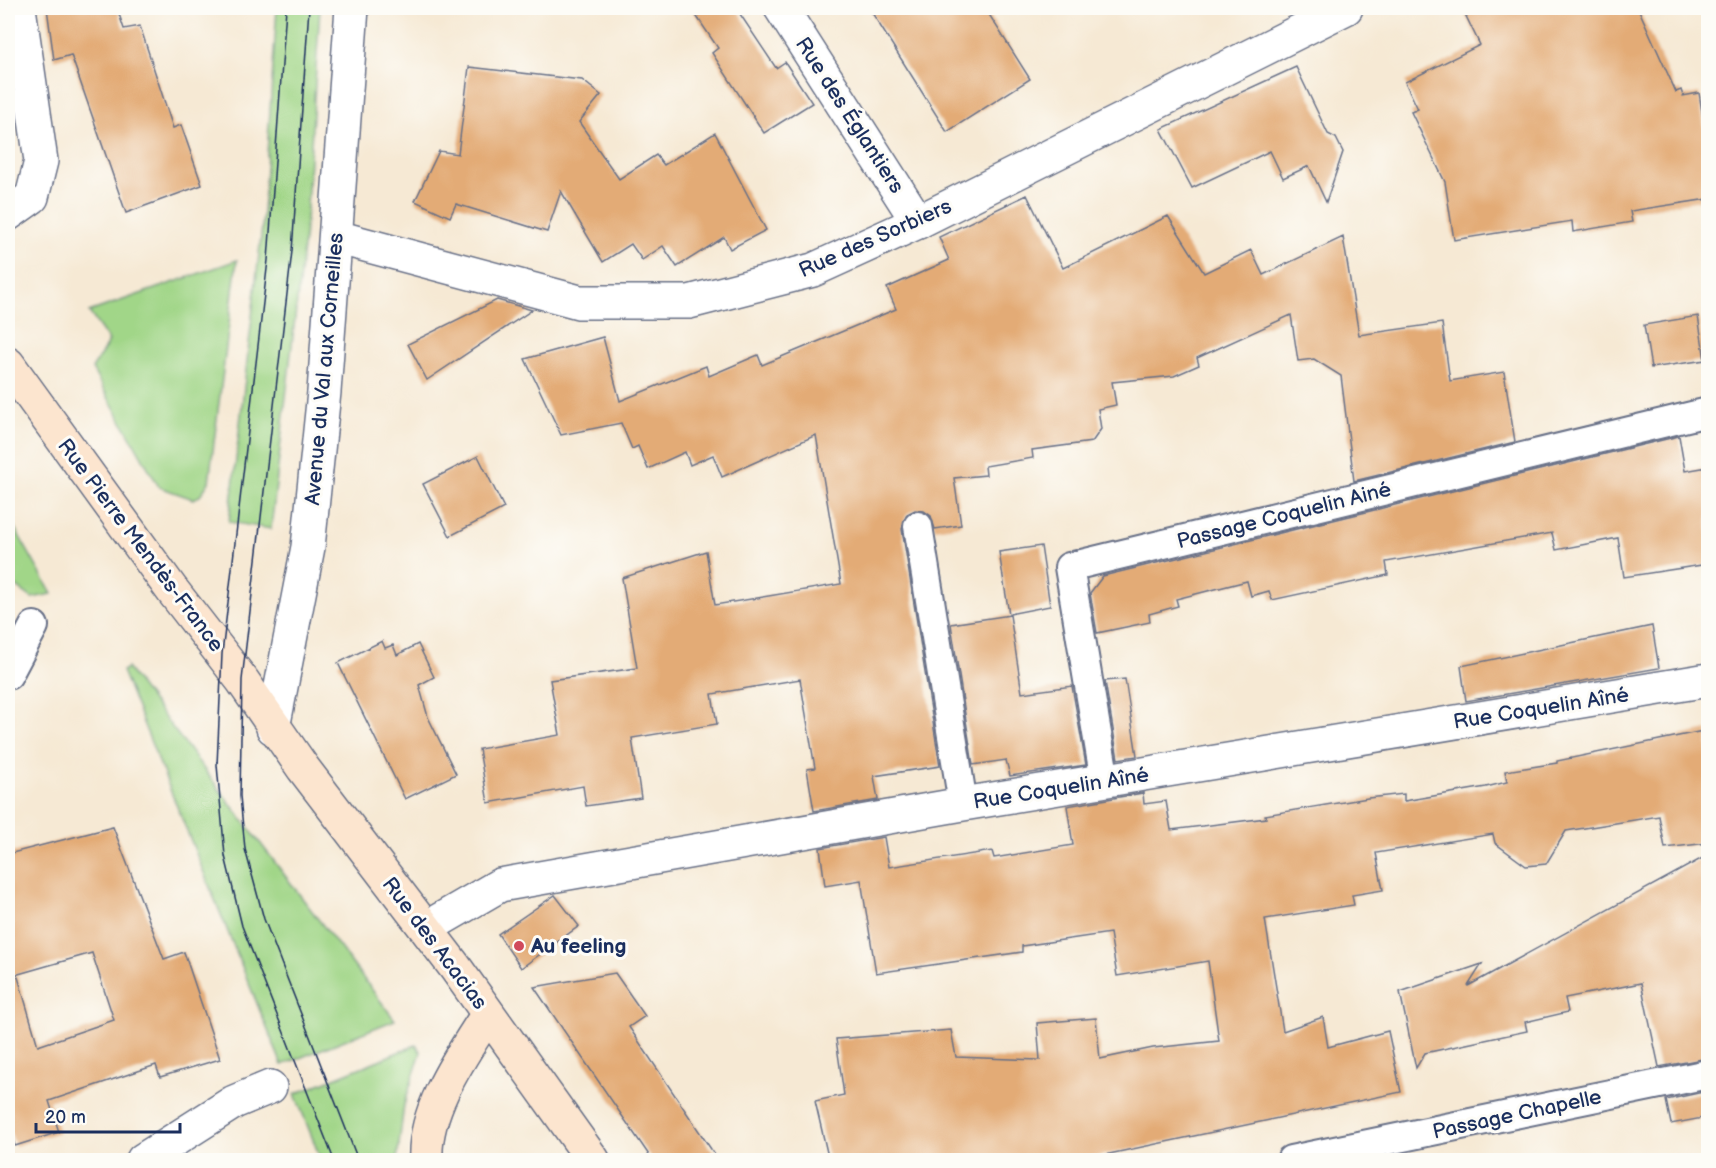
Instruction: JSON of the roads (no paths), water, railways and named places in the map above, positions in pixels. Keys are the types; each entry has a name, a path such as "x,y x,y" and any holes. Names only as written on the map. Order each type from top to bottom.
{"main road":[{"name":"Rue Pierre Mendès-France","path":"8,364 172,590 242,680 273,728"},
{"name":"Rue des Acacias","path":"273,728 426,928 593,1161"},
{"path":"426,1161 430,1127 452,1071 488,1014"}],"street":[{"path":"8,214 32,197 41,161 19,8"},
{"name":"Avenue du Val aux Corneilles","path":"273,728 308,547 324,392 352,8"},
{"name":"Rue des Églantiers","path":"781,8 918,222"},
{"name":"Rue des Sorbiers","path":"336,237 579,302 689,302 813,270 918,222 1293,19 1346,8"},
{"name":"Rue Coquelin Aîné","path":"426,928 500,885 1104,780 1708,680"},
{"path":"143,1161 234,1102 270,1088"}],"lane":[{"name":"Passage Coquelin Ainé","path":"1104,780 1069,567 1708,412"},
{"path":"918,526 963,804"},
{"path":"8,675 34,626"},
{"name":"Passage Chapelle","path":"1291,1161 1708,1074"}],"tram line":[{"path":"286,8 268,260 222,654 217,765 225,856 242,926 334,1160"},
{"path":"309,8 292,251 242,680 240,796 245,849 264,919 358,1160"}],"place":[{"name":"Au feeling","path":"519,946"}]}
